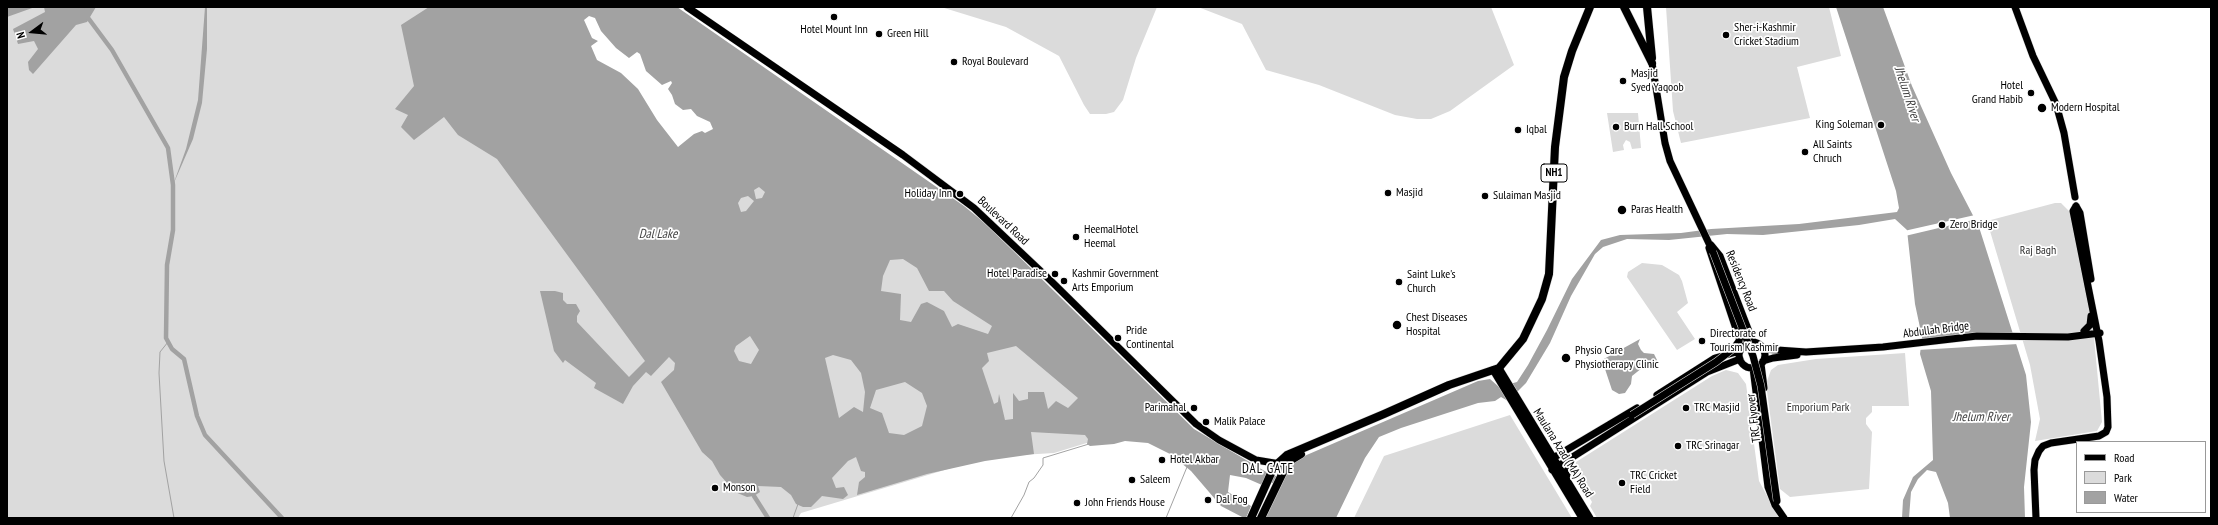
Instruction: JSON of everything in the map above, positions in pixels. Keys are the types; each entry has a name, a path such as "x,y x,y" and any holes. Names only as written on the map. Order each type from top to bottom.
{"highway":[{"name":"NH1","path":"1498,373 1523,339 1542,300 1549,274 1555,147 1564,77 1572,51 1590,7"},
{"path":"1624,7 1652,63"},
{"path":"1647,7 1652,63"},
{"path":"1261,518 1290,460 1449,385 1498,373"},
{"path":"1252,518 1274,468 1290,453 1430,395"}],"main road":[{"name":"Boulevard Road","path":"687,7 903,155 974,208 1048,278 1196,424 1219,440 1274,468 1287,464"},
{"path":"2015,7 2033,56 2056,104 2064,133 2075,197"},
{"path":"1652,63 1667,153 1708,241"},
{"path":"2036,518 2034,470 2035,460 2039,450 2043,446 2099,436 2106,432 2108,427 2107,397 2098,333 2080,213 2076,206 2074,211 2088,289 2098,333"},
{"name":"TRC Flyover","path":"1708,241 1753,356 1761,386 1779,509"},
{"name":"Residency Road","path":"1708,241 1716,249 1720,256 1753,342"},
{"name":"Residency Road","path":"1708,241 1711,260 1741,349"},
{"path":"2084,331 2091,320 2088,289"},
{"path":"1550,459 1627,418 1716,362 1734,348 1739,341 1742,328"},
{"path":"2060,337 2068,333 2084,331 2098,333"},
{"path":"2060,337 2098,333"},
{"name":"Abdullah Bridge","path":"1806,352 1883,347 1977,336 2060,337"},
{"path":"1625,426 1627,418 1714,358 1741,349 1753,342 1763,349 1806,352"},
{"path":"1741,349 1740,359 1745,366 1753,368 1762,362 1806,352"},
{"path":"1763,349 1762,362 1781,506 1779,509"},
{"path":"1555,468 1570,457 1625,426 1707,372 1740,359"},
{"path":"1753,368 1768,487 1772,501 1784,518"},
{"name":"Maulana Azad (MA) Road","path":"1498,373 1550,459 1582,518"},
{"path":"1566,479 1570,457"},
{"name":"Maulana Azad (MA) Road","path":"1555,468 1566,479 1590,518"}],"green space":[{"path":"7,7 439,7 661,200 744,147 1152,423 1054,453 988,457 801,513 798,518 7,518"},
{"path":"941,7 1157,7 1136,58 1123,100 1114,112 1106,114 1090,114 1059,56 1006,27"},
{"path":"1198,7 1491,7 1514,65 1450,111 1431,119 1417,119 1395,115 1319,85 1266,70 1242,24"},
{"path":"1666,7 1829,7 1841,56 1797,67 1810,118 1681,143 1673,111"},
{"path":"1607,113 1638,113 1641,148 1632,149 1630,142 1626,140 1623,145 1624,150 1613,152"},
{"name":"Raj Bagh","path":"2055,203 2061,203 2071,213 2092,317 2102,422 2097,431 2035,441 2040,419 2030,365 1987,221"},
{"path":"1642,263 1662,265 1679,275 1682,281 1688,303 1677,312 1695,339 1677,350 1627,277 1628,272"},
{"name":"Emporium Park","path":"1905,353 1909,406 1872,406 1872,412 1866,418 1866,424 1872,432 1869,489 1790,497 1780,489 1766,384 1771,370 1778,365 1816,359"},
{"name":"TRC Srinagar","path":"1726,370 1738,373 1746,384 1759,481 1779,518 1597,518 1590,506 1592,502 1575,473 1576,462 1712,376"},
{"path":"1510,415 1572,518 1354,518 1384,456"}],"water":[{"path":"7,7 35,7 7,17"},
{"path":"44,7 96,7 87,22 76,25 33,74 29,70 28,62 38,49 34,41 18,44 13,29 45,12"},
{"path":"205,7 207,7 207,49 202,103 193,139 173,185 186,149 198,100"},
{"name":"Dal Lake","path":"429,7 677,7 964,206 986,224 1194,429 1268,473 1281,478 1293,461 1478,381 1490,379 1499,387 1517,382 1547,330 1572,279 1601,240 1620,235 1681,233 1711,229 1799,224 1897,212 1899,208 1896,191 1836,7 1883,7 1912,86 1951,173 1979,227 2026,375 2031,422 2024,487 2025,518 1950,518 1948,503 1936,472 1927,470 1918,479 1911,492 1909,518 1902,518 1903,500 1913,477 1933,460 1931,391 1920,354 1922,337 1915,304 1907,230 1895,219 1859,225 1763,235 1727,234 1669,240 1627,239 1603,247 1595,254 1571,296 1550,343 1526,383 1508,401 1501,397 1495,401 1478,403 1401,428 1379,437 1365,458 1336,518 1265,518 1278,486 1265,479 1262,485 1246,478 1230,475 1228,492 1251,506 1246,518 1244,518 1221,506 1191,471 1170,454 1148,443 1125,441 1114,444 1090,446 1087,444 1088,439 1085,435 1031,432 1034,454 985,461 927,474 857,495 859,482 865,477 865,472 861,471 856,457 848,461 832,478 836,488 844,487 848,495 843,499 822,496 811,507 803,507 796,504 791,495 781,487 758,486 760,492 754,496 747,497 735,492 720,475 712,461 702,452 661,382 674,370 675,363 669,357 651,376 646,372 633,386 623,404 594,388 596,383 565,360 563,363 554,351 540,291 555,291 563,293 563,300 567,304 576,304 580,311 577,316 577,322 629,377 645,361 497,159 458,135 444,117 414,140 401,127 408,115 395,109 414,86 401,25","holes":["589,16 595,18 601,31 616,48 629,58 637,52 640,54 646,71 662,85 671,81 672,83 668,89 675,104 683,110 691,109 697,116 710,122 713,129 705,133 702,131 694,134 678,147 657,120 638,89 621,73 597,60 591,46 598,41 592,38 584,20","759,187 765,192 762,198 756,199 754,190","748,196 754,201 746,211 741,212 738,203 741,198","903,259 917,268 929,291 944,291 953,301 992,326 988,334 958,324 952,327 944,311 927,302 921,304 911,322 900,320 901,294 881,291 883,276 890,260","750,336 759,350 751,364 739,361 734,351 736,346","1016,346 1078,398 1068,408 1056,401 1048,409 1044,392 1028,392 1028,399 1019,401 1013,393 1013,419 1005,420 999,394 998,402 994,404 982,368 989,361 987,353","833,355 851,360 861,373 865,392 863,412 854,407 839,418 825,358","905,382 922,393 927,406 922,426 904,435 889,433 882,413 870,408 876,390"]},
{"path":"1640,339 1638,344 1641,350 1644,353 1654,354 1658,362 1652,360 1632,376 1631,384 1625,393 1619,394 1612,390 1602,360"}],"pier":[{"name":"Zero Bridge","path":"1975,215 1977,219 1905,236 1904,231"},
{"path":"2015,335 2018,344 1918,350 1920,341"}],"waterway":[{"path":"80,7 112,50 168,148 173,185 173,230 167,265 166,338 172,349 184,359 197,416 205,435 282,518"},
{"path":"168,342 160,352 159,373 164,461 174,518"},
{"path":"1011,518 1024,495 1029,482 1034,478 1043,465 1043,458 1089,444"},
{"path":"1166,518 1187,467"},
{"path":"754,496 768,518"},
{"path":"793,518 798,504"}],"place":[{"name":"Hotel Mount Inn","path":"834,17"},
{"name":"Green Hill","path":"879,34"},
{"name":"Sher-i-Kashmir Cricket Stadium","path":"1726,35"},
{"name":"Royal Boulevard","path":"954,62"},
{"name":"Masjid Syed Yaqoob","path":"1623,81"},
{"name":"Hotel Grand Habib","path":"2031,93"},
{"name":"Modern Hospital","path":"2042,108"},
{"name":"King Soleman","path":"1881,125"},
{"name":"Burn Hall School","path":"1616,127"},
{"name":"Iqbal","path":"1518,130"},
{"name":"All Saints Chruch","path":"1805,152"},
{"name":"Masjid","path":"1388,193"},
{"name":"Holiday Inn","path":"960,194"},
{"name":"Sulaiman Masjid","path":"1485,196"},
{"name":"Paras Health","path":"1622,210"},
{"name":"Zero Bridge","path":"1942,225"},
{"name":"HeemalHotel Heemal","path":"1076,237"},
{"name":"Hotel Paradise","path":"1055,274"},
{"name":"Kashmir Government Arts Emporium","path":"1064,281"},
{"name":"Saint Luke's Church","path":"1399,282"},
{"name":"Chest Diseases Hospital","path":"1397,325"},
{"name":"Pride Continental","path":"1118,338"},
{"name":"Directorate of Tourism Kashmir","path":"1702,341"},
{"name":"Physio Care Physiotherapy Clinic","path":"1566,358"},
{"name":"Parimahal","path":"1194,408"},
{"name":"TRC Masjid","path":"1686,408"},
{"name":"Malik Palace","path":"1206,422"},
{"name":"TRC Srinagar","path":"1678,446"},
{"name":"Hotel Akbar","path":"1162,460"},
{"name":"Saleem","path":"1132,480"},
{"name":"TRC Cricket Field","path":"1622,483"},
{"name":"Monson","path":"715,488"},
{"name":"Dal Fog","path":"1208,500"},
{"name":"John Friends House","path":"1077,503"}],"district":[{"name":"DAL GATE","path":"1268,469"}],"water label":[{"name":"Jhelum River","path":"1907,94"},
{"name":"Jhelum River","path":"1981,417"}]}
